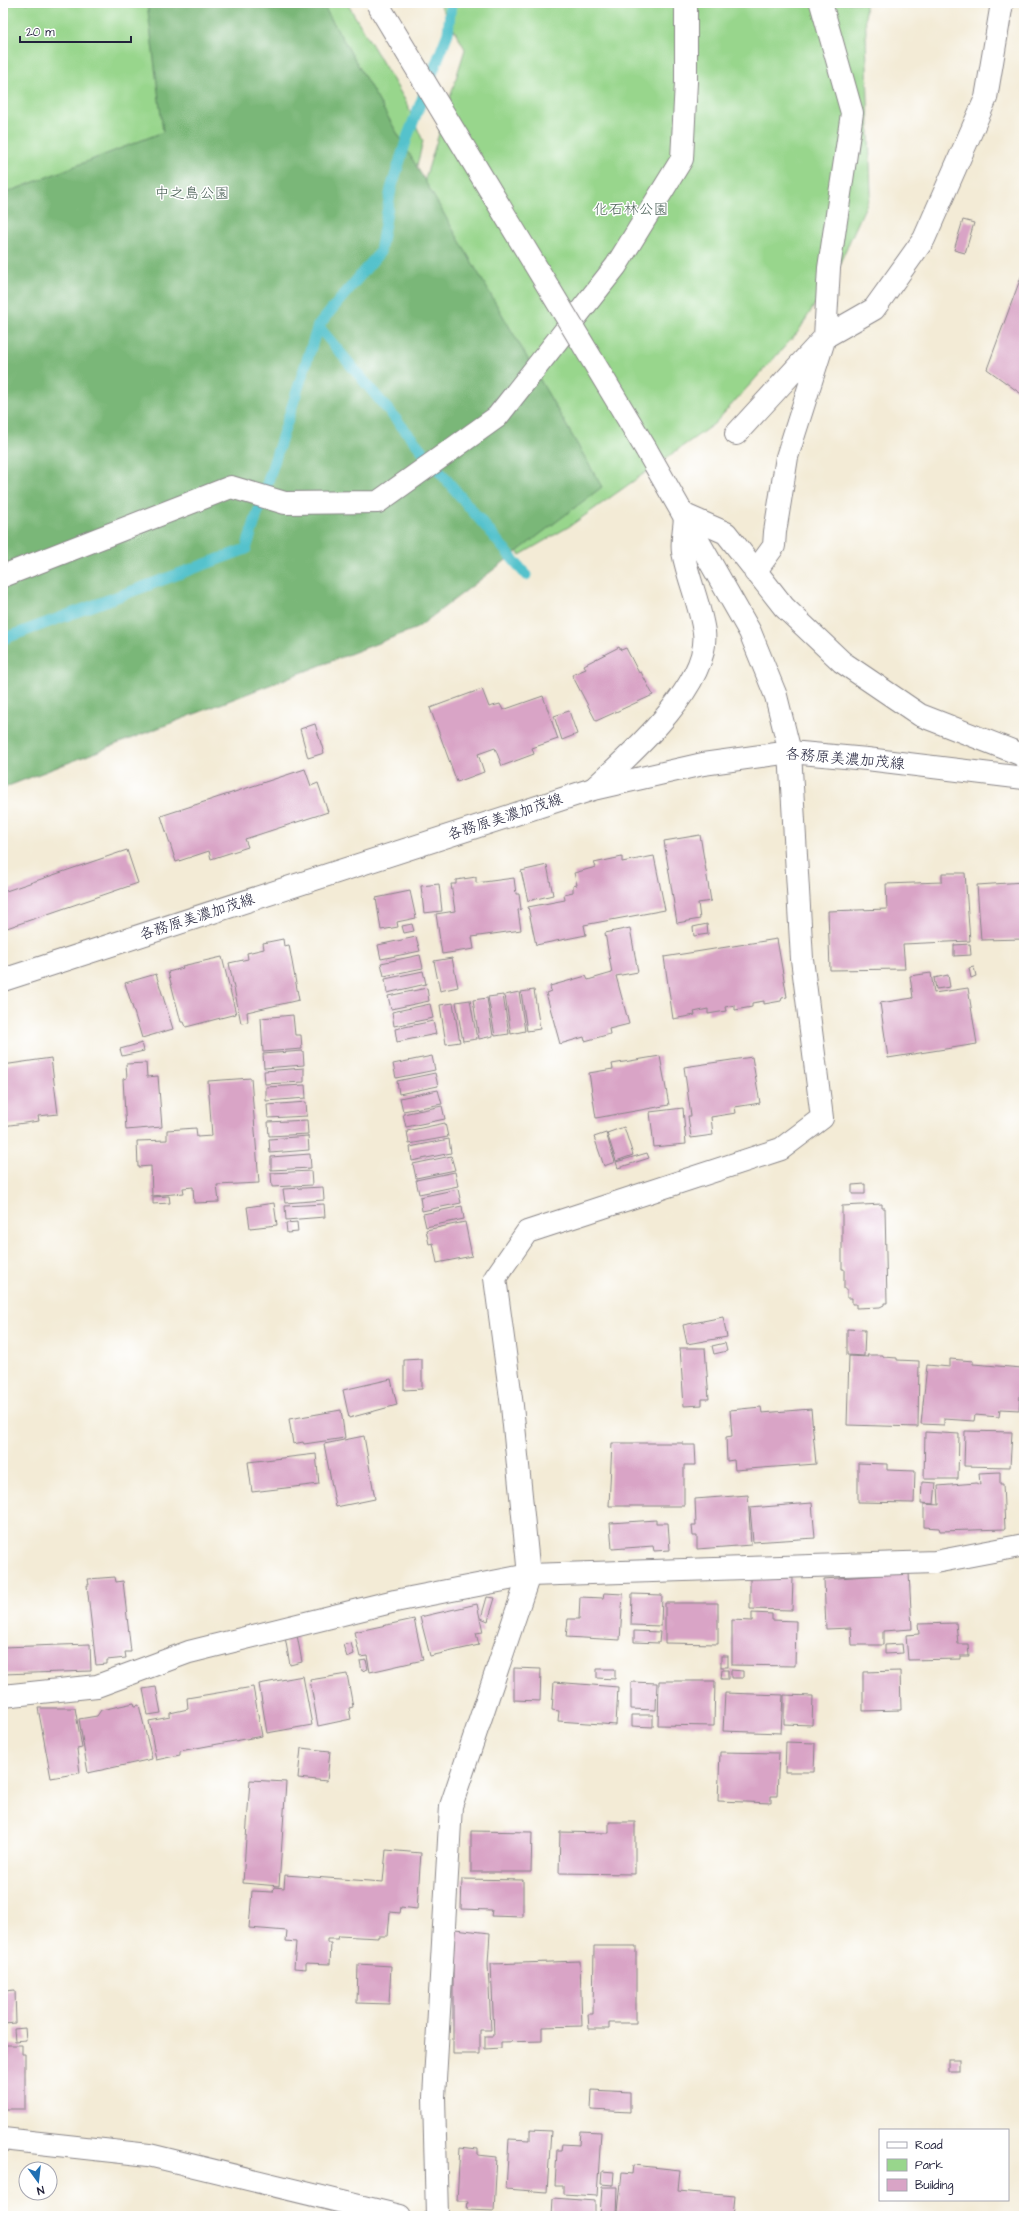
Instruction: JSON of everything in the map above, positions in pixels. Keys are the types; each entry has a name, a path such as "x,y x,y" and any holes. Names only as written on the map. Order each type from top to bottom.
{"street":[{"path":"377,3 685,515 750,632 776,696 790,752 802,959 822,1118 781,1149 527,1232 495,1278 512,1406 529,1575 451,1806 434,2097 437,2216"},
{"path":"3,576 231,487 285,503 378,502 497,417 616,266 682,159 686,82 686,3"},
{"path":"755,572 774,546 774,532 787,457 826,337 829,268 852,113 821,3"},
{"path":"736,434 826,337 874,309 924,238 986,98 1002,3"},
{"path":"685,515 726,533 755,572 784,607 842,662 920,715 1020,754 1024,757"},
{"path":"593,789 624,761 685,692 701,661 704,634 683,550 685,515"},
{"name":"各務原美濃加茂線","path":"3,980 593,789 703,764 790,752 867,759 1024,778"},
{"path":"3,1696 97,1686 189,1652 395,1601 529,1575 935,1562 1024,1545"},
{"path":"3,2139 149,2155 400,2216"}],"green space":[{"name":"中之島公園","path":"3,3 347,3 405,100 423,141 395,256 3,541"},
{"path":"147,3 322,3 602,487 417,628 3,788 3,194 163,132"},
{"name":"化石林公園","path":"439,3 865,3 871,194 839,265 798,332 714,424 570,526 520,555 334,330 401,257 465,49"}],"building":[{"path":"963,220 974,223 965,253 954,250"},
{"path":"1024,269 1024,396 987,369"},
{"path":"619,647 621,650 626,648 653,695 596,721 572,675 586,669 584,665"},
{"path":"482,689 489,707 500,704 503,710 543,696 558,739 532,748 534,754 502,766 495,748 478,754 484,772 457,782 430,708"},
{"path":"569,711 577,734 562,740 554,716"},
{"path":"315,724 324,753 308,758 300,729"},
{"path":"305,769 311,786 318,783 328,812 245,839 248,847 211,859 209,851 176,862 161,816"},
{"path":"700,835 711,901 698,903 700,919 677,923 664,841"},
{"path":"127,850 138,883 4,929 3,892"},
{"path":"654,856 665,910 584,925 586,935 536,945 528,907 565,900 564,894 573,892 573,886 577,885 574,873 596,867 594,863 622,857 622,862"},
{"path":"547,865 553,895 528,901 521,871"},
{"path":"942,873 965,873 970,941 903,944 905,969 830,970 828,911 887,909 886,884 942,882"},
{"path":"476,877 476,883 514,878 516,894 519,894 521,909 518,910 521,930 472,937 474,949 442,954 436,914 455,911 451,884 456,884 456,880"},
{"path":"1024,882 1024,939 981,940 977,885"},
{"path":"439,884 442,911 424,913 421,886"},
{"path":"410,891 416,918 397,922 398,927 381,930 376,898"},
{"path":"412,924 414,931 404,933 402,926"},
{"path":"707,924 708,934 694,936 693,927"},
{"path":"630,928 638,972 616,976 629,1024 609,1029 610,1034 585,1041 584,1037 560,1044 546,993 551,991 550,986 586,976 588,980 612,973 605,933"},
{"path":"416,937 420,951 381,959 378,945"},
{"path":"283,939 284,946 289,945 299,1000 247,1012 248,1022 241,1023 229,963 248,959 247,953 264,949 263,943"},
{"path":"777,939 787,997 782,998 781,1001 764,1004 764,1001 752,1003 752,1007 735,1010 735,1005 725,1007 726,1011 708,1014 708,1009 694,1012 695,1015 673,1019 664,957"},
{"path":"970,944 971,955 954,956 954,945"},
{"path":"420,955 423,968 384,976 381,963"},
{"path":"222,957 236,1014 186,1027 184,1022 181,1022 168,972 183,968 182,966"},
{"path":"452,958 458,987 440,991 434,961"},
{"path":"974,967 976,976 971,978 969,968"},
{"path":"423,971 426,984 387,993 385,979"},
{"path":"931,973 934,993 968,988 977,1044 888,1058 880,1003 913,998 910,976"},
{"path":"156,974 173,1029 142,1038 125,983"},
{"path":"948,975 950,987 936,989 934,978"},
{"path":"427,988 429,1001 391,1009 388,996"},
{"path":"534,990 540,1029 527,1031 521,992"},
{"path":"519,992 525,1031 511,1034 505,995"},
{"path":"503,995 509,1034 495,1036 488,997"},
{"path":"487,998 493,1036 479,1039 473,1000"},
{"path":"470,1000 477,1039 463,1041 456,1002"},
{"path":"453,1003 460,1042 446,1044 440,1005"},
{"path":"430,1004 433,1018 394,1026 392,1012"},
{"path":"293,1015 295,1035 301,1035 302,1049 263,1052 261,1018"},
{"path":"433,1021 436,1034 397,1042 395,1029"},
{"path":"142,1043 144,1051 122,1056 120,1049"},
{"path":"303,1051 304,1065 264,1068 263,1054"},
{"path":"432,1056 435,1070 396,1078 393,1064"},
{"path":"660,1056 669,1105 596,1118 589,1073 613,1069 612,1064"},
{"path":"752,1057 760,1103 735,1107 736,1113 711,1117 713,1135 691,1138 688,1116 691,1116 684,1067"},
{"path":"51,1058 58,1114 38,1116 39,1121 3,1126 3,1065"},
{"path":"146,1063 147,1077 158,1076 162,1127 126,1130 123,1079 127,1078 126,1064"},
{"path":"304,1068 304,1082 265,1084 264,1071"},
{"path":"435,1073 438,1086 399,1094 397,1081"},
{"path":"251,1078 259,1183 217,1185 219,1202 194,1203 193,1187 183,1188 184,1193 152,1196 151,1166 138,1167 137,1141 167,1140 167,1130 196,1128 197,1137 212,1136 208,1081"},
{"path":"305,1085 306,1098 266,1101 266,1087"},
{"path":"438,1090 442,1104 403,1111 400,1098"},
{"path":"306,1102 307,1116 268,1118 267,1105"},
{"path":"442,1106 445,1119 406,1127 403,1114"},
{"path":"683,1108 686,1144 654,1147 650,1112"},
{"path":"307,1120 308,1134 269,1136 268,1122"},
{"path":"445,1123 448,1137 409,1144 407,1131"},
{"path":"624,1127 633,1155 616,1161 607,1133"},
{"path":"606,1133 615,1162 604,1166 594,1137"},
{"path":"308,1136 309,1150 270,1153 269,1139"},
{"path":"449,1139 451,1153 412,1161 410,1147"},
{"path":"647,1153 649,1158 618,1168 616,1162"},
{"path":"310,1154 311,1168 271,1170 271,1157"},
{"path":"451,1156 455,1170 416,1178 413,1164"},
{"path":"311,1171 312,1185 272,1187 271,1173"},
{"path":"455,1172 458,1186 419,1194 416,1180"},
{"path":"865,1184 865,1194 852,1194 852,1185"},
{"path":"323,1187 324,1200 285,1203 283,1189"},
{"path":"458,1189 461,1203 422,1211 420,1197"},
{"path":"169,1196 170,1203 153,1204 153,1197"},
{"path":"274,1203 277,1225 250,1228 247,1207"},
{"path":"324,1204 325,1217 286,1220 285,1206"},
{"path":"882,1204 882,1208 885,1208 887,1303 884,1303 884,1305 880,1307 856,1308 856,1304 852,1304 852,1298 847,1298 847,1289 844,1289 844,1269 842,1269 842,1206"},
{"path":"462,1206 464,1219 426,1227 423,1214"},
{"path":"297,1222 298,1232 287,1233 286,1223"},
{"path":"465,1222 472,1256 437,1263 433,1243 429,1244 426,1230"},
{"path":"723,1317 727,1337 687,1344 683,1325"},
{"path":"847,1329 865,1330 864,1356 847,1355"},
{"path":"725,1343 727,1351 714,1354 712,1346"},
{"path":"680,1348 705,1348 709,1399 702,1399 702,1405 684,1406"},
{"path":"867,1355 883,1355 883,1357 897,1358 897,1360 919,1361 918,1427 847,1425 849,1356 868,1357"},
{"path":"422,1359 422,1389 404,1390 404,1360"},
{"path":"950,1359 973,1361 973,1364 1022,1368 1019,1410 1000,1409 999,1417 975,1415 974,1421 944,1419 944,1425 921,1424 927,1365 950,1367"},
{"path":"391,1379 397,1405 349,1418 343,1390"},
{"path":"761,1407 762,1413 811,1409 816,1464 735,1470 734,1460 727,1461 726,1437 732,1436 730,1410"},
{"path":"341,1410 345,1438 304,1444 303,1442 293,1444 289,1419"},
{"path":"965,1431 1012,1432 1010,1467 964,1466"},
{"path":"925,1432 959,1434 958,1479 924,1479"},
{"path":"364,1436 375,1499 336,1507 324,1444"},
{"path":"612,1443 683,1443 683,1445 695,1445 696,1465 684,1465 684,1506 609,1506"},
{"path":"316,1454 319,1484 252,1492 248,1462"},
{"path":"858,1463 887,1464 887,1470 915,1471 914,1503 858,1502"},
{"path":"1000,1472 1000,1484 1003,1484 1005,1529 940,1531 939,1528 924,1527 924,1504 939,1505 938,1486 976,1483 980,1485 979,1473"},
{"path":"922,1482 936,1483 934,1504 921,1503"},
{"path":"748,1495 751,1545 697,1549 697,1536 693,1536 692,1525 696,1525 695,1499"},
{"path":"812,1503 815,1538 753,1542 750,1508"},
{"path":"656,1520 656,1523 668,1523 670,1550 654,1551 653,1546 612,1549 610,1523"},
{"path":"909,1573 912,1629 883,1631 883,1645 852,1645 851,1628 826,1629 824,1579"},
{"path":"115,1577 116,1582 123,1581 131,1652 125,1652 126,1658 107,1660 107,1664 96,1665 87,1585 89,1585 88,1579"},
{"path":"750,1577 793,1578 792,1610 750,1609"},
{"path":"604,1593 623,1594 620,1640 566,1637 568,1619 579,1619 580,1597 603,1598"},
{"path":"632,1594 662,1595 661,1626 631,1625"},
{"path":"487,1597 495,1598 488,1621 481,1618"},
{"path":"665,1603 718,1603 718,1644 665,1643"},
{"path":"477,1604 483,1632 476,1633 479,1645 430,1656 420,1617"},
{"path":"752,1613 772,1614 772,1620 796,1621 795,1666 732,1665 732,1620 752,1621"},
{"path":"414,1619 423,1660 370,1672 367,1656 360,1657 354,1632"},
{"path":"956,1623 958,1644 968,1644 969,1656 960,1656 960,1659 908,1660 906,1635 919,1634 918,1624"},
{"path":"634,1631 660,1632 659,1643 634,1642"},
{"path":"297,1635 302,1662 290,1665 285,1637"},
{"path":"351,1643 354,1654 347,1657 343,1645"},
{"path":"90,1644 91,1671 3,1674 3,1647"},
{"path":"902,1644 903,1653 885,1654 885,1645"},
{"path":"721,1656 728,1656 728,1667 721,1667"},
{"path":"366,1660 368,1669 362,1671 360,1661"},
{"path":"514,1668 541,1669 540,1701 514,1700"},
{"path":"597,1669 615,1669 615,1679 597,1678"},
{"path":"722,1670 728,1670 728,1679 721,1679"},
{"path":"731,1670 743,1671 743,1678 731,1678"},
{"path":"900,1671 901,1710 863,1711 863,1672"},
{"path":"347,1674 353,1707 349,1708 351,1719 318,1726 310,1680"},
{"path":"303,1676 312,1725 267,1733 259,1684"},
{"path":"659,1681 715,1681 714,1726 658,1725"},
{"path":"554,1682 618,1687 616,1725 558,1721 559,1711 552,1710"},
{"path":"631,1682 657,1683 656,1710 631,1709"},
{"path":"156,1687 161,1713 148,1715 143,1689"},
{"path":"253,1687 262,1736 180,1751 180,1755 156,1760 149,1721 170,1717 170,1713 188,1709 187,1698"},
{"path":"725,1693 783,1695 781,1733 723,1731"},
{"path":"784,1695 813,1696 812,1725 784,1724"},
{"path":"134,1703 135,1706 139,1705 152,1759 88,1773 79,1719 97,1716 101,1710"},
{"path":"38,1708 75,1708 82,1748 77,1749 80,1773 51,1778"},
{"path":"632,1715 653,1715 653,1727 632,1726"},
{"path":"786,1742 815,1743 814,1772 785,1772"},
{"path":"301,1748 330,1751 327,1781 298,1778"},
{"path":"720,1752 779,1753 777,1796 771,1796 771,1803 718,1801"},
{"path":"250,1780 286,1782 279,1886 243,1883"},
{"path":"609,1822 635,1822 635,1874 559,1873 560,1832 609,1833"},
{"path":"471,1831 532,1832 531,1872 471,1872"},
{"path":"386,1850 421,1853 417,1909 401,1907 400,1913 390,1912 388,1936 378,1936 378,1938 339,1936 338,1939 327,1939 327,1943 331,1943 330,1964 306,1963 306,1969 294,1968 296,1942 286,1941 287,1931 249,1928 252,1891 273,1892 274,1887 284,1888 285,1875 383,1882"},
{"path":"462,1879 523,1880 523,1917 491,1916 492,1910 461,1909"},
{"path":"455,1929 490,1933 488,1964 491,2030 480,2030 480,2054 453,2054 453,1961"},
{"path":"594,1946 636,1946 636,2023 609,2023 609,2029 589,2029 588,2014 593,2014"},
{"path":"580,1961 582,2026 542,2027 542,2041 501,2042 501,2048 485,2049 485,2036 494,2036 491,1964"},
{"path":"358,1964 391,1966 389,2004 357,2003"},
{"path":"15,1990 16,2023 3,2024 3,1991"},
{"path":"25,2028 26,2040 15,2041 14,2029"},
{"path":"3,2045 22,2045 22,2054 25,2054 25,2109 3,2109"},
{"path":"948,2059 959,2059 959,2071 948,2071"},
{"path":"592,2090 630,2092 630,2112 591,2110"},
{"path":"530,2130 551,2131 547,2192 506,2189 509,2139 530,2140"},
{"path":"580,2131 601,2132 597,2196 563,2194 563,2186 555,2186 557,2150 561,2150 562,2144 579,2145"},
{"path":"460,2147 478,2149 478,2155 497,2157 494,2211 467,2210 468,2201 457,2201"},
{"path":"633,2165 680,2170 678,2191 735,2196 733,2216 627,2216 628,2214 618,2212 622,2173 632,2174"},
{"path":"602,2171 614,2172 613,2185 601,2184"},
{"path":"602,2187 618,2187 617,2216 600,2216"},
{"path":"553,2198 595,2201 595,2216 552,2216"}],"waterway":[{"path":"451,3 448,33 408,135 391,189 380,252 318,326 526,575"},
{"path":"3,639 246,549 318,326"}]}
